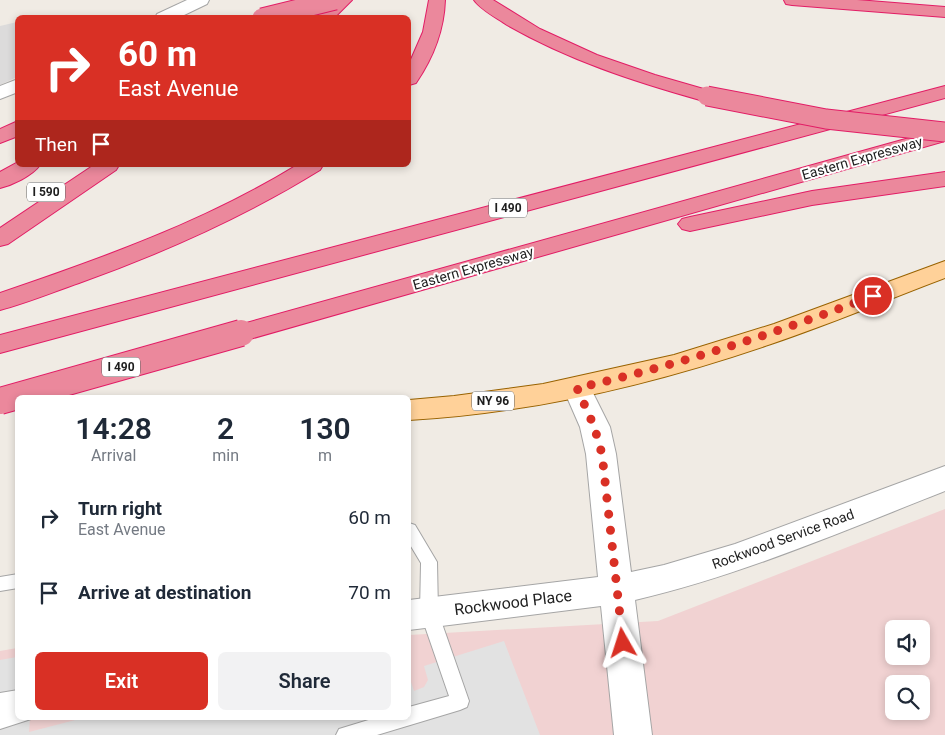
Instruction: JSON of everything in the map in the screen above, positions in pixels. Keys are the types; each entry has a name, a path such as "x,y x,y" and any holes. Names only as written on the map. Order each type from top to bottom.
{"highway":[{"path":"281,15 300,0"},
{"path":"274,15 335,0"},
{"path":"326,15 344,0"},
{"path":"792,0 945,11"},
{"path":"861,0 945,11"},
{"path":"485,2 524,27 577,52 639,75 708,96 763,109 823,119 945,133"},
{"path":"411,75 428,45 437,5"},
{"name":"I 490","path":"0,344 945,92"},
{"path":"0,137 15,129"},
{"name":"Eastern Expressway","path":"21,395 945,133"},
{"name":"I 590","path":"0,181 25,167"},
{"name":"I 590","path":"0,218 89,167"},
{"path":"0,239 105,167"},
{"path":"0,302 59,281 198,226 259,196 309,167"},
{"path":"451,274 812,198 945,179"},
{"name":"Eastern Expressway","path":"0,401 15,397"}],"main road":[{"name":"NY 96","path":"411,410 503,400 577,388 654,370 760,338 945,269"},
{"path":"0,393 15,395"}],"street":[{"path":"169,15 201,0"},
{"path":"0,94 15,86"},
{"path":"577,388 594,426 602,454 633,735"},
{"name":"Rockwood Service Road","path":"617,588 663,579 710,566 945,478"},
{"name":"Rockwood Place","path":"419,614 617,588"},
{"path":"0,711 15,708"}],"lane":[{"path":"411,533 429,562 419,614 460,701 411,715"},
{"path":"0,584 15,582"},
{"path":"346,735 397,720"}],"shaded area":[{"path":"15,22 15,78 0,85 0,26"},
{"path":"945,509 945,735 0,735 0,651 15,648 15,720 411,720 411,635 658,621"},
{"path":"504,641 540,735 0,735 0,660 15,657 15,720 30,720 29,732 75,720 411,720 411,682 414,691 424,687 428,680 424,666"}],"route":[{"path":"623,643 602,454 594,426 577,388 654,370 727,349 801,324 873,296"}]}
